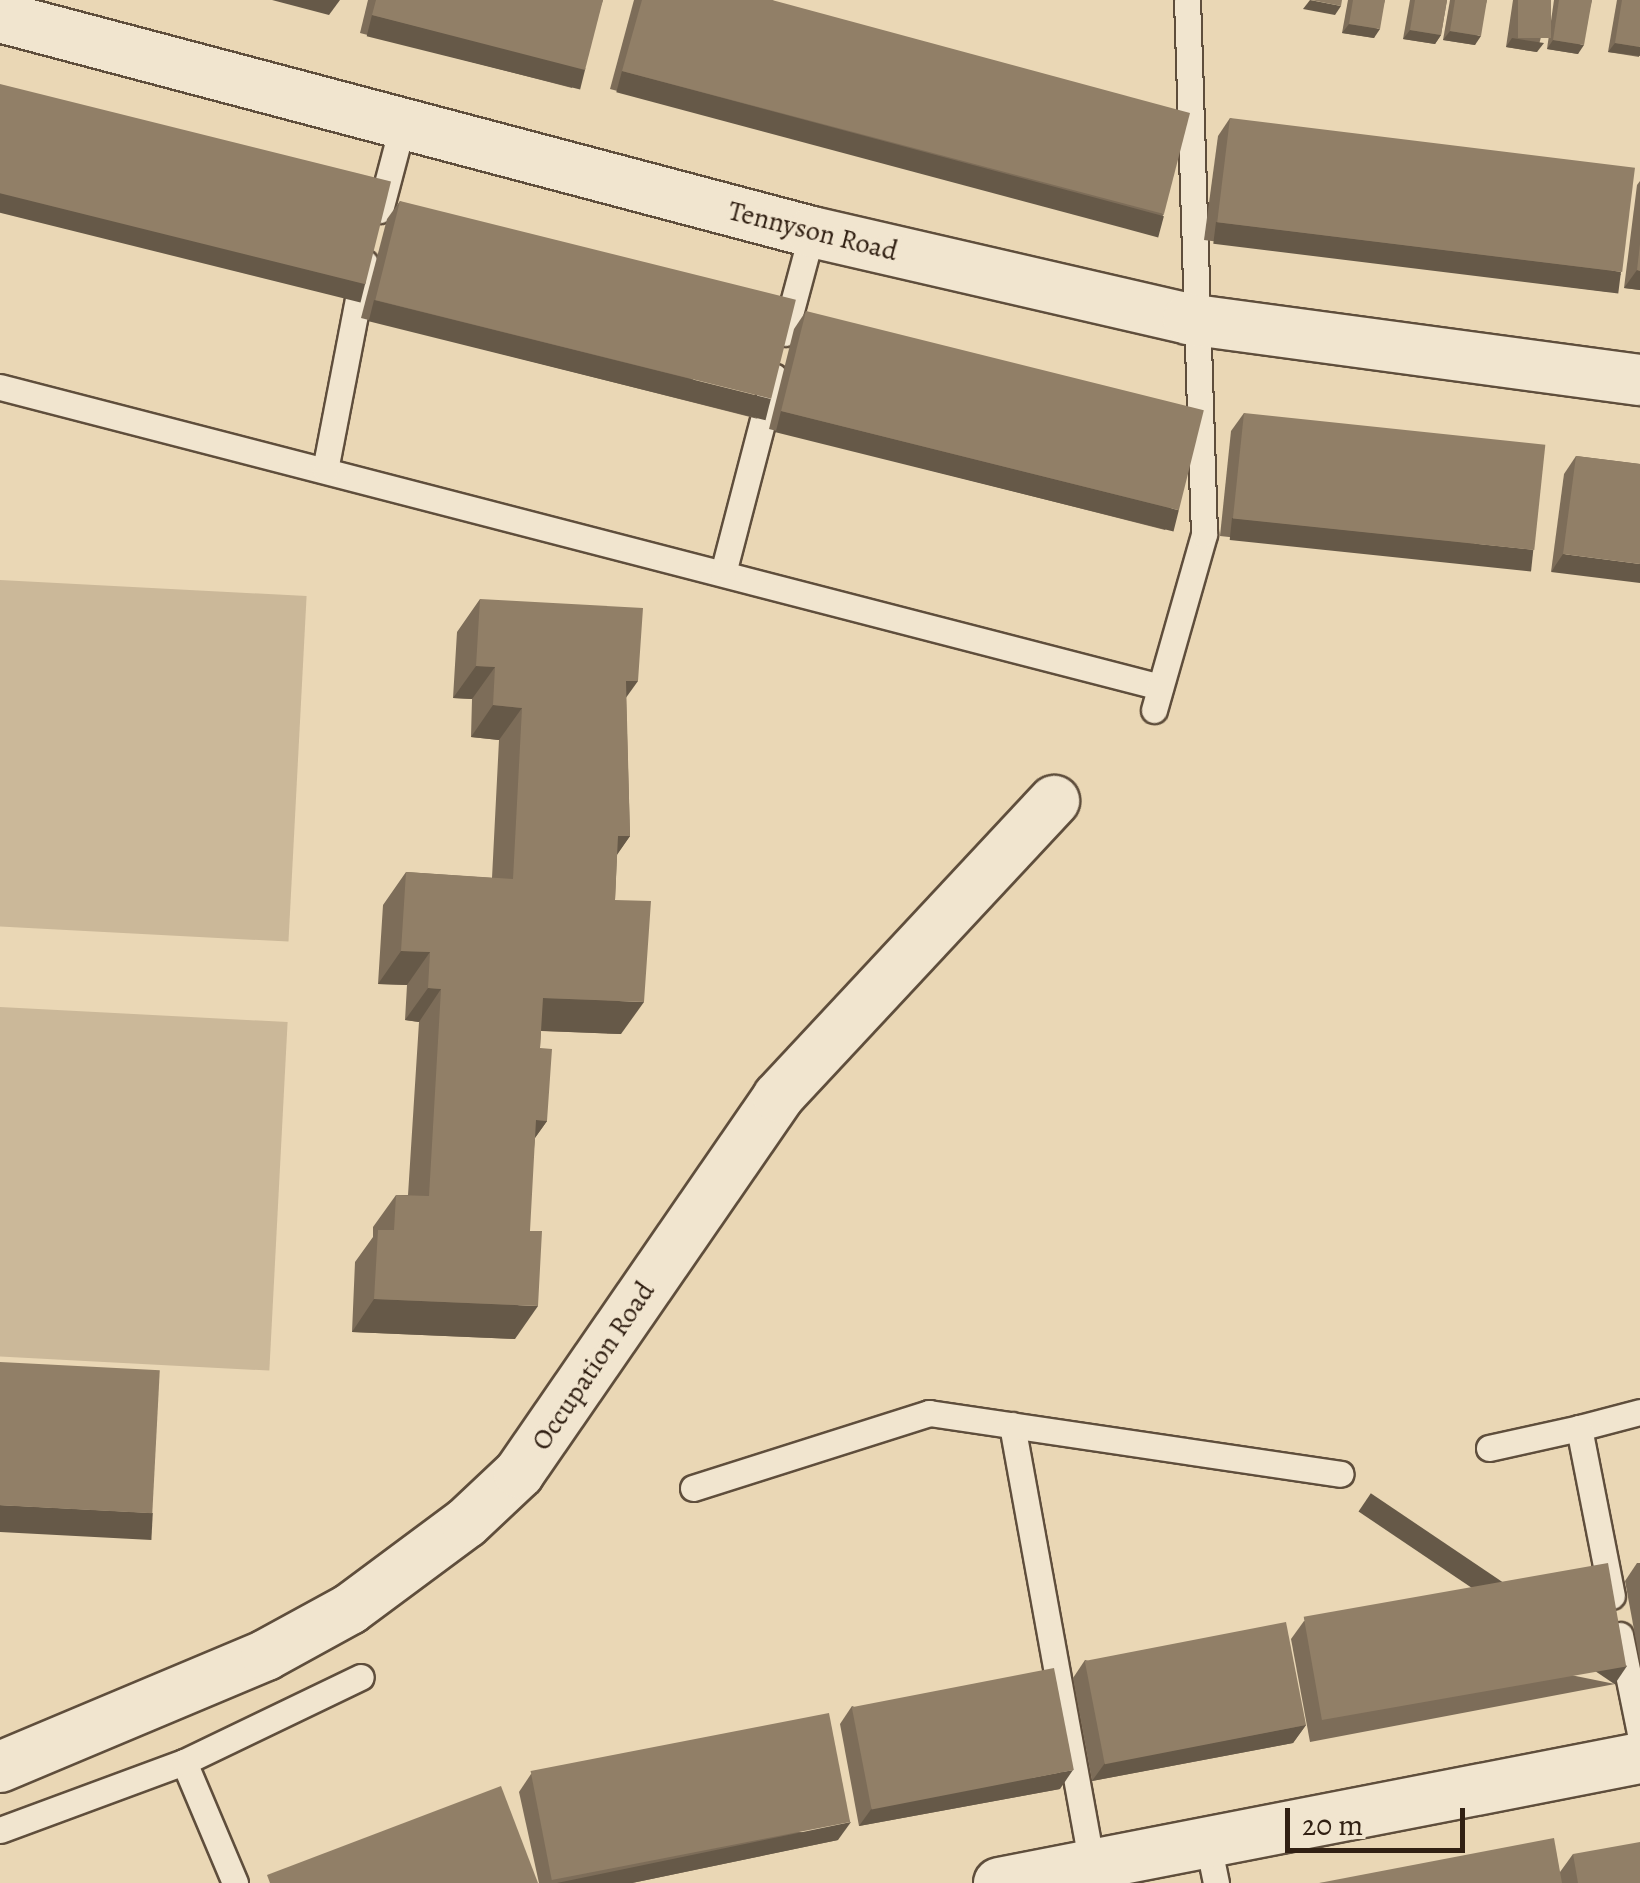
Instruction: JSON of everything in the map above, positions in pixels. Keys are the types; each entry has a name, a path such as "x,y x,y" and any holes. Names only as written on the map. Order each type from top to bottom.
{"street":[{"name":"Tennyson Road","path":"0,17 812,232 1196,320 1640,380"},
{"name":"Occupation Road","path":"0,1767 266,1655 350,1609 466,1523 553,1426 778,1097 1054,801"},
{"path":"999,1883 1091,1861 1212,1861 1640,1758"}],"lane":[{"path":"0,387 723,573 1157,699 1204,534 1187,0"},
{"path":"325,470 403,123"},
{"path":"723,573 812,232"},
{"path":"1488,1448 1640,1412"},
{"path":"692,1488 929,1414 1340,1474"},
{"path":"1012,1426 1091,1861"},
{"path":"1579,1428 1640,1733"},
{"path":"0,1830 184,1762 361,1677"},
{"path":"184,1762 235,1883"}],"shaded area":[{"path":"0,580 307,596 288,942 0,926"},
{"path":"0,1007 288,1022 269,1371 0,1356"}],"building":[{"path":"376,0 603,0 585,70 372,15"},
{"path":"642,0 772,0 1190,113 1164,214 622,71"},
{"path":"1311,0 1342,0 1341,6"},
{"path":"1353,0 1385,0 1380,29 1349,24"},
{"path":"1415,0 1447,0 1441,35 1410,30"},
{"path":"1455,0 1487,0 1481,36 1450,31"},
{"path":"1518,0 1551,0 1551,38 1518,38"},
{"path":"1559,0 1592,0 1584,45 1553,40"},
{"path":"1622,0 1640,0 1640,47 1615,43"},
{"path":"0,84 391,181 365,284 0,193"},
{"path":"1230,118 1635,168 1622,272 1217,222"},
{"path":"400,201 796,300 771,399 375,300"},
{"path":"806,311 1204,410 1179,510 781,411"},
{"path":"1244,413 1545,445 1534,550 1233,518"},
{"path":"1576,456 1640,464 1640,564 1563,554"},
{"path":"480,599 643,608 638,681 626,681 630,836 618,836 615,900 651,901 644,1002 543,998 540,1048 552,1049 547,1121 536,1120 530,1231 542,1231 538,1306 374,1299 378,1230 394,1230 396,1195 429,1196 441,989 428,988 430,952 401,951 406,872 513,879 522,708 493,705 495,667 476,666"},
{"path":"0,1362 160,1370 152,1513 0,1505"},
{"path":"1608,1563 1626,1666 1322,1720 1304,1617"},
{"path":"1286,1622 1306,1725 1105,1764 1085,1661"},
{"path":"1054,1668 1074,1770 872,1809 852,1707"},
{"path":"829,1713 850,1822 552,1880 531,1771"},
{"path":"501,1786 538,1883 270,1883 267,1875"},
{"path":"1554,1838 1562,1883 1319,1883"},
{"path":"1640,1842 1640,1883 1578,1883 1573,1854"}]}
